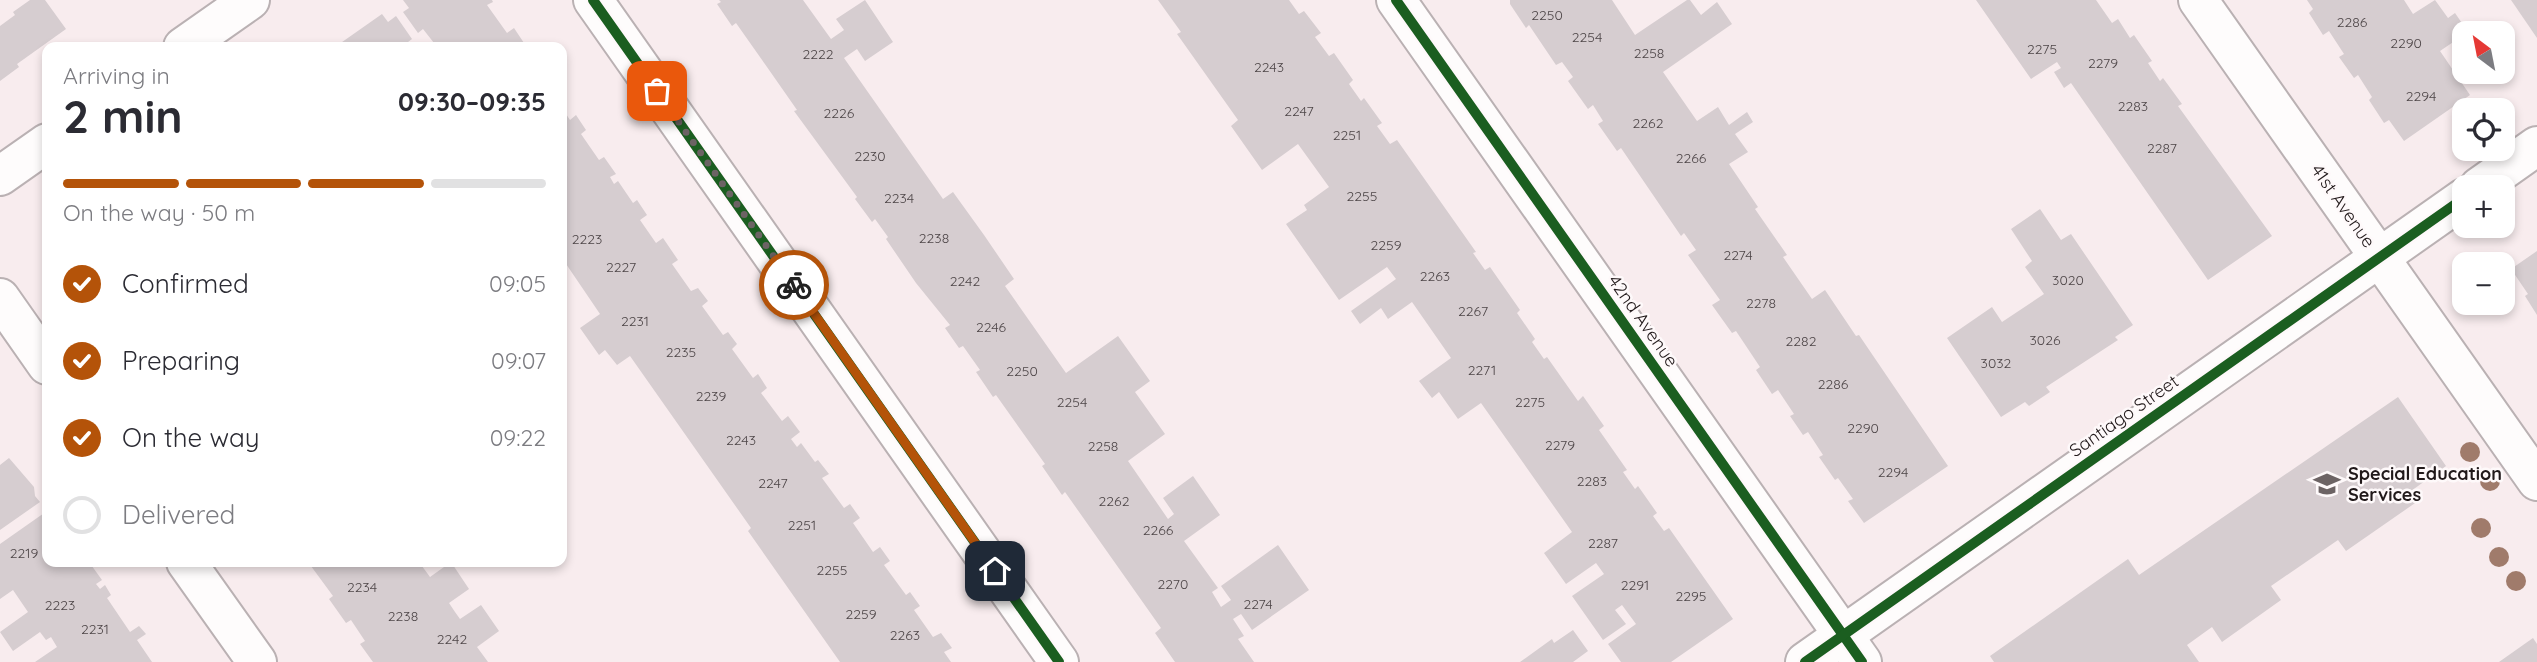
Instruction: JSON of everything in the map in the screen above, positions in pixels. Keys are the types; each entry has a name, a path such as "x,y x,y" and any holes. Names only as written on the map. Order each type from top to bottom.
{"street":[{"path":"190,42 250,0"},
{"path":"593,0 1059,662"},
{"name":"42nd Avenue","path":"1396,0 1853,649"},
{"name":"41st Avenue","path":"2198,0 2537,481"},
{"path":"2496,175 2537,146"},
{"path":"0,176 42,147"},
{"name":"Santiago Street","path":"1805,662 1853,649 2452,206"},
{"path":"0,298 42,358"},
{"path":"190,567 257,662"}],"building":[{"path":"30,0 45,0 66,29 48,42 42,42 42,46 17,64 19,67 0,81 0,26 15,15 13,12"},
{"path":"403,0 492,0 493,2 487,5 507,33 514,28 523,42 433,42 423,29 418,33 403,12 409,8"},
{"path":"719,0 803,0 831,39 844,30 836,19 865,0 893,42 865,61 857,49 844,58 943,199 953,192 984,235 1014,279 1005,286 1066,373 1118,336 1150,381 1135,392 1165,434 1128,461 1168,519 1174,514 1163,498 1193,476 1220,515 1184,541 1218,588 1212,592 1221,607 1231,600 1221,586 1278,545 1309,590 1252,630 1241,614 1233,619 1244,636 1238,639 1254,662 1175,662 1155,633 1161,628 1065,492 1062,495 1042,466 1045,464 996,395 993,397 976,372 980,370 963,346 959,348 945,328 950,325 916,283 875,219 872,222 855,199 857,197 794,111 797,110 736,23 732,26 717,4 721,2"},
{"path":"1158,0 1289,0 1299,14 1304,11 1321,33 1315,37 1329,56 1334,53 1353,80 1349,84 1361,101 1364,98 1382,123 1377,126 1390,144 1397,140 1476,252 1473,253 1485,270 1490,267 1520,310 1517,313 1535,339 1532,342 1544,359 1547,357 1578,401 1583,396 1604,426 1599,430 1627,470 1623,472 1635,489 1638,486 1657,513 1653,516 1664,531 1669,528 1733,619 1671,662 1621,662 1608,644 1636,624 1622,605 1615,610 1626,624 1603,640 1572,596 1604,574 1596,563 1566,584 1544,553 1572,532 1481,403 1458,419 1439,392 1432,398 1419,381 1451,358 1412,302 1388,319 1381,308 1360,324 1351,311 1396,279 1387,267 1339,300 1286,224 1307,210 1304,205 1329,187 1298,144 1262,170 1231,126 1238,120 1177,34 1181,32"},
{"path":"1510,0 1612,0 1635,35 1687,0 1690,0 1701,15 1717,2 1732,24 1663,72 1697,121 1718,107 1729,125 1747,112 1753,122 1735,134 1748,152 1729,164 1758,207 1755,209 1787,255 1783,257 1812,299 1825,290 1948,466 1864,523 1848,501 1853,499 1819,457 1823,455 1808,432 1803,435 1790,416 1794,414 1778,390 1772,394 1756,370 1760,367 1736,331 1732,333 1712,305 1720,300 1688,255 1696,250 1684,233 1681,236 1621,148 1617,151 1598,124 1603,121 1593,105 1588,109 1568,81 1573,77 1562,62 1556,65 1529,25 1526,28"},
{"path":"1976,0 2096,0 2112,23 2118,19 2130,38 2134,35 2152,61 2148,63 2160,81 2163,78 2182,104 2178,106 2272,236 2208,280 2071,83 2064,88 2054,72 2061,68 2057,62 2031,79"},
{"path":"2307,0 2404,0 2413,14 2435,0 2448,18 2455,13 2460,21 2452,21 2452,43 2440,51 2452,69 2452,84 2462,84 2470,95 2466,98 2452,98 2452,108 2404,141 2389,120 2384,123 2369,100 2372,97 2358,75 2354,78 2339,57 2344,54 2329,31 2323,35 2309,13 2313,9"},
{"path":"2511,0 2537,0 2537,38"},
{"path":"382,14 388,22 396,16 412,39 408,42 342,42"},
{"path":"576,115 586,130 581,134 599,160 604,157 616,174 610,177 614,184 618,181 633,203 637,200 647,215 640,220 656,243 663,238 678,260 672,264 691,291 698,288 708,301 702,306 723,335 728,332 737,344 732,349 753,378 758,374 767,388 761,393 782,421 788,416 800,432 791,439 797,447 801,443 815,462 818,460 829,474 822,478 844,508 850,504 860,518 853,523 873,552 880,547 890,561 884,565 906,595 910,592 920,606 914,610 933,637 941,633 952,648 944,652 951,662 840,662 748,531 751,528 630,356 617,365 605,350 599,355 580,328 600,314 567,265 567,116 570,120"},
{"path":"2040,209 2061,240 2071,234 2133,325 2115,337 2118,340 2046,387 2050,392 2029,406 2025,402 2001,417 1947,338 1992,307 2002,322 2044,294 2025,267 2032,261 2011,229"},
{"path":"2537,251 2537,315 2525,296 2528,294 2515,275 2515,266"},
{"path":"2398,397 2446,466 2411,491 2418,501 2346,551 2338,540 2271,586 2281,600 2222,642 2212,627 2187,645 2199,662 1994,662 1990,656 2128,559 2139,575"},
{"path":"9,458 34,487 35,496 40,502 0,530 0,465"},
{"path":"42,515 42,567 93,567 102,580 96,584 100,589 105,585 111,595 107,598 130,632 139,626 146,634 137,640 152,662 35,662 57,647 51,637 46,640 40,632 13,651 0,632 28,612 13,590 0,599 0,544"},
{"path":"312,567 423,567 430,577 444,567 454,567 469,589 449,603 455,612 460,619 481,605 499,631 477,647 488,662 373,662 360,644 365,641 351,620 346,623 329,599 333,596"},
{"path":"1573,630 1588,651 1573,662 1520,662 1552,639 1554,643"},
{"path":"2533,638 2537,644 2537,662 2499,662"}],"cycle path":[{"path":"593,0 1059,662"},
{"path":"1396,0 1862,662"},
{"path":"1805,662 2452,206"}],"way so far":[{"path":"657,91 794,285"}],"place":[{"name":"Special Education Services","path":"2327,484"}],"route":[{"path":"794,285 995,571"}]}
